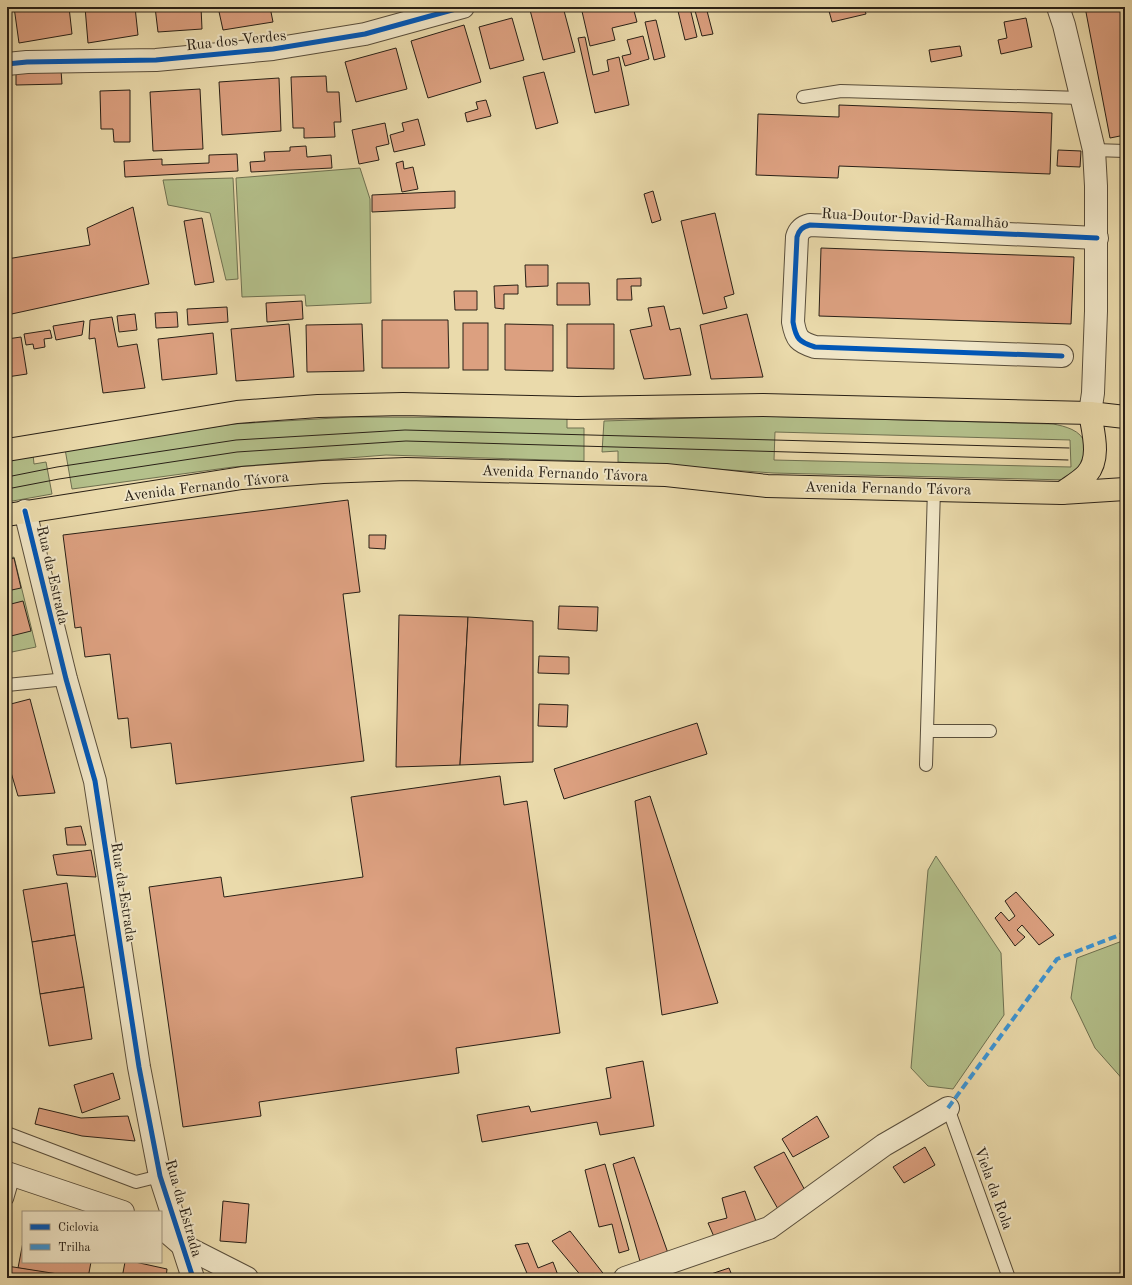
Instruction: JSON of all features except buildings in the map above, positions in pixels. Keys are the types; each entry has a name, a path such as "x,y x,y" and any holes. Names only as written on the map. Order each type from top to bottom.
{"main road":[{"path":"7,450 237,412 318,406 403,404 577,408 763,404 1090,413 1125,417"},
{"path":"1062,493 1087,475 1093,465 1095,451 1090,413"},
{"name":"Avenida Fernando Távora","path":"16,513 242,478 323,472 406,469 666,475 767,486 1062,493 1125,489"}],"street":[{"name":"Rua dos Verdes","path":"7,64 27,62 156,60 273,49 365,34 463,7"},
{"path":"1058,7 1094,150 1097,238 1096,311 1093,393 1090,413"},
{"name":"Rua Doutor David Ramalhão","path":"1062,356 815,347 803,344 795,335 793,322 798,232 803,226 810,225 1097,238"},
{"name":"Rua da Estrada","path":"16,513 95,781 139,1067 160,1176 193,1278"},
{"path":"625,1278 769,1228 884,1145 948,1108"},
{"path":"10,1174 120,1211"},
{"path":"162,1228 182,1245 247,1278"}],"lane":[{"path":"803,97 841,91 1082,98"},
{"path":"1094,150 1125,151"},
{"path":"926,764 934,489"},
{"path":"7,685 66,679"},
{"path":"928,731 990,731"},
{"name":"Viela da Rola","path":"948,1108 1009,1278"},
{"path":"7,1133 136,1182 160,1176"},
{"path":"7,1198 10,1174"}],"green space":[{"path":"360,168 370,199 371,303 306,306 305,295 242,297 236,178"},
{"path":"233,178 238,279 226,280 210,213 168,205 163,180"},
{"path":"758,416 1053,424 1072,430 1080,435 1085,444 1085,460 1068,480 773,473 618,462 618,451 602,452 604,421","holes":["775,432 1070,440 1071,467 774,460"]},
{"path":"351,417 567,418 567,428 584,428 584,461 386,455 233,467 72,489 65,449 234,424"},
{"path":"33,454 34,464 46,462 52,494 7,502 7,460"},
{"path":"14,557 36,647 7,653 7,559"},
{"path":"936,856 1001,953 1004,1015 953,1089 928,1086 911,1068 928,870"},
{"path":"1125,940 1125,1082 1095,1048 1071,998 1077,958"}],"tram line":[{"path":"7,477 57,467 236,440 405,430 1069,448"},
{"path":"7,489 59,479 237,452 406,441 1068,460"}],"marked path":[{"path":"948,1108 1057,959 1125,933"}],"cycle path":[{"path":"7,64 27,62 156,60 273,49 365,34 463,7"},
{"path":"1062,356 815,347 805,343 797,336 793,322 797,237 801,229 810,225 1097,238"},
{"path":"25,511 66,679 95,781 139,1067 160,1176 193,1278"}]}
